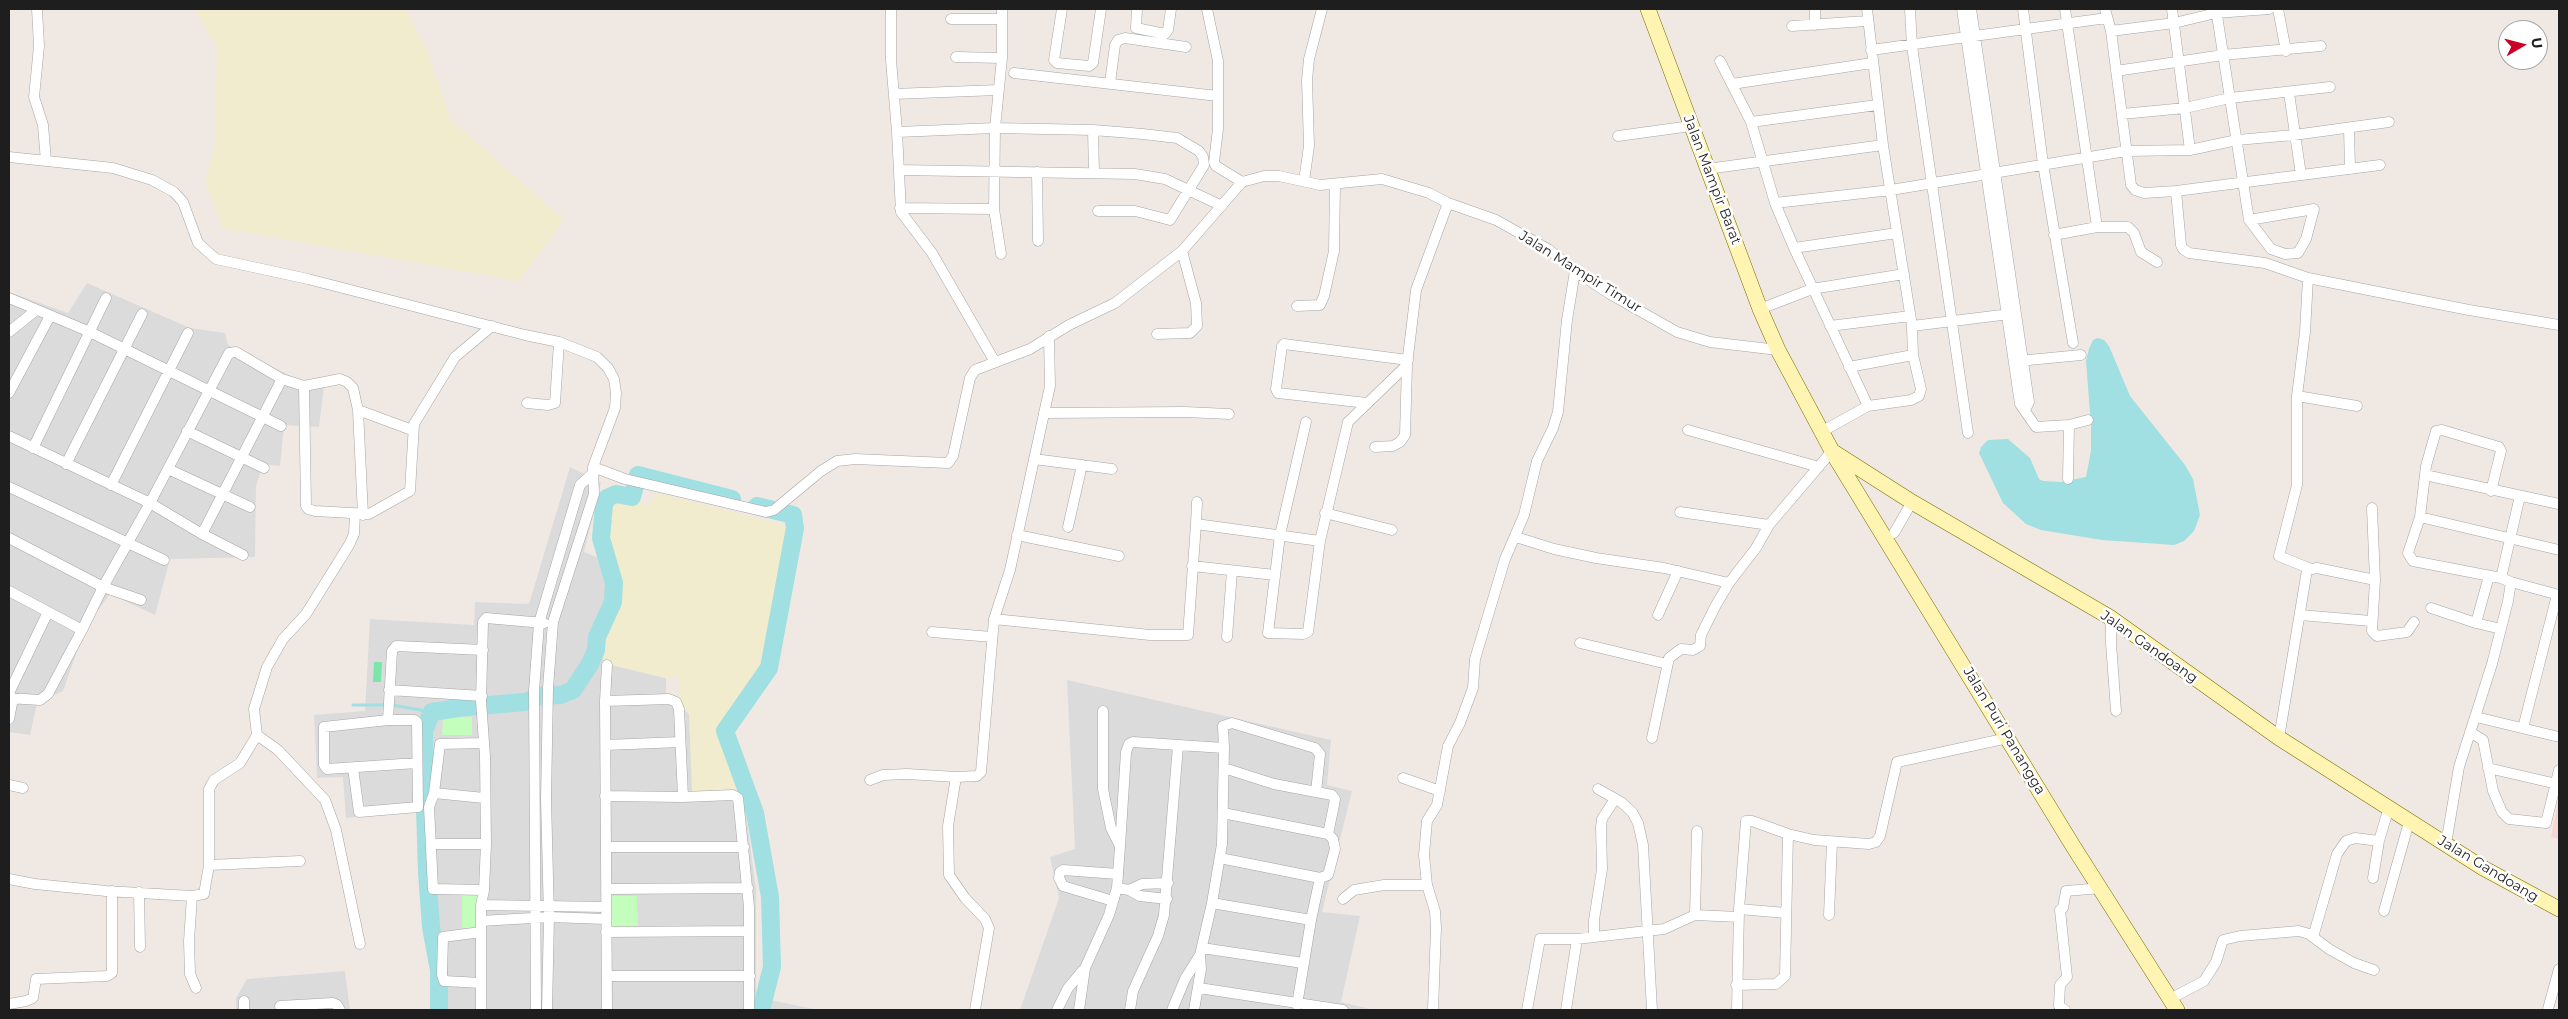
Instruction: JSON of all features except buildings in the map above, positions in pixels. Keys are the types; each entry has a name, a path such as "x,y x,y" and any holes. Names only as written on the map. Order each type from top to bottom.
{"street":[{"path":"37,9 39,46 34,98 43,124 46,160"},
{"path":"891,9 894,94 900,170 900,208 902,216 932,253 995,362"},
{"path":"1062,9 1054,60 1057,63 1089,66 1094,63 1101,9"},
{"path":"1137,9 1136,28 1165,34 1168,30 1171,9"},
{"path":"593,470 644,484 766,512 774,510 821,471 837,462 854,459 948,463 953,456 970,378 975,370 1030,349 1049,336 1114,303 1182,251 1242,182 1216,166 1214,162 1218,61 1207,9"},
{"path":"1304,180 1309,146 1307,80 1309,59 1322,9"},
{"name":"Jalan Mampir Barat","path":"1648,9 1760,309 1778,350"},
{"path":"1815,9 1815,25"},
{"path":"1821,432 1868,406 1911,400 1919,396 1921,389 1913,355 1911,321 1883,146 1866,9"},
{"path":"1910,9 1912,46 1968,433"},
{"path":"1962,9 1971,37 1997,174 2016,314 2018,361"},
{"path":"1972,9 1971,37 1985,175 2005,314 2029,402 2025,410 2036,427 2069,425 2088,420"},
{"path":"2023,9 2043,164 2073,343"},
{"path":"2065,9 2097,227"},
{"path":"2172,9 2190,150"},
{"path":"2111,31 2174,23 2216,11 2269,9"},
{"path":"2278,9 2286,51"},
{"path":"2216,11 2249,220 2271,249 2285,254 2298,254 2306,239 2314,209 2249,220"},
{"path":"1871,50 2068,24 2106,13 2111,31 2126,151 2133,189 2144,193 2176,191 2380,165"},
{"path":"951,20 1002,14 1002,58 995,128 994,209 1001,254"},
{"path":"1792,26 1867,21"},
{"path":"1110,84 1115,45 1118,40 1125,38 1186,47"},
{"path":"2116,70 2178,63 2223,55 2286,51 2321,46"},
{"path":"956,57 1002,58"},
{"path":"1720,61 1751,122 1764,160 1775,203 1794,248 1868,406"},
{"path":"1732,84 1872,63"},
{"path":"1014,73 1218,96"},
{"path":"2122,114 2185,108 2230,98 2288,93 2330,86"},
{"path":"894,94 998,90"},
{"path":"2288,93 2301,175"},
{"path":"1751,122 1878,105"},
{"path":"1775,203 1933,184 1997,174 2043,164 2087,160 2126,151 2190,150 2237,140 2294,136 2389,122"},
{"path":"1618,136 1691,126"},
{"path":"898,132 995,128 1093,130 1177,138 1192,146 1203,157 1204,165 1187,189 1170,220 1135,212 1098,211"},
{"path":"2349,128 2350,169"},
{"path":"1093,130 1094,173"},
{"path":"1707,169 1764,160 1883,146"},
{"path":"9,157 113,168 152,180 183,202 198,243 216,259 308,279 559,342 597,357 608,368 614,379 616,393 615,408 593,470 580,485 539,623 534,696 536,1010"},
{"path":"900,170 1135,174 1165,179 1222,206"},
{"path":"1037,172 1038,241"},
{"name":"Jalan Mampir Timur","path":"1242,182 1272,176 1304,180 1320,185 1382,179 1429,193 1448,203 1496,220 1548,249 1575,271 1677,332 1710,342 1778,350"},
{"path":"1297,306 1320,305 1324,296 1334,251 1336,184"},
{"path":"2176,191 2181,244 2183,249 2189,252 2265,263 2308,278 2469,310 2559,325"},
{"path":"1375,446 1393,446 1400,442 1405,435 1408,362 1416,290 1448,203"},
{"path":"900,208 994,209"},
{"path":"2054,236 2097,227 2128,227 2132,230 2141,252 2157,262"},
{"path":"1794,248 1897,233"},
{"path":"1157,334 1190,332 1197,326 1196,303 1182,251"},
{"path":"1433,1010 1436,928 1435,911 1427,885 1424,842 1427,821 1438,805 1448,746 1460,723 1473,688 1475,659 1505,560 1516,537 1538,461 1558,412 1567,320 1575,271"},
{"path":"1760,309 1812,289 1904,274"},
{"path":"2308,278 2305,332 2296,396 2297,485 2280,557 2312,569 2375,580"},
{"path":"9,298 35,311 90,332 281,426"},
{"path":"33,448 106,298"},
{"path":"9,332 35,311"},
{"path":"66,464 142,314"},
{"path":"1830,326 1953,320 2016,314"},
{"path":"9,392 50,316"},
{"path":"304,386 306,506 308,509 315,511 369,514 388,506 410,492 412,430 455,357 492,326"},
{"path":"111,485 188,333"},
{"path":"870,780 883,775 907,774 956,777 977,776 981,772 994,619 1018,535 1050,386 1049,336"},
{"path":"527,403 548,404 554,402 559,342"},
{"path":"1367,403 1278,393 1276,389 1282,346 1284,344 1408,362"},
{"name":"Jalan Gandoang","path":"1778,350 1832,451 1912,502 2111,618 2279,738 2490,872 2559,909"},
{"path":"9,879 35,884 112,891 192,896 204,894 209,865 209,789 214,780 240,763 257,735 255,701 267,667 282,639 306,614 323,589 354,534 359,514 358,410 353,388 347,382 340,379 304,386 282,379 232,351 229,352 45,698 40,700 10,697"},
{"path":"1849,367 1913,355"},
{"path":"2018,361 2081,355"},
{"path":"1306,422 1280,535 1268,633 1306,634 1325,513 1348,422 1408,362"},
{"path":"202,534 282,379"},
{"path":"2296,396 2357,406"},
{"path":"358,410 412,430"},
{"path":"1044,413 1063,415 1185,412 1229,414"},
{"path":"2068,479 2069,425"},
{"path":"1688,430 1820,467"},
{"path":"2491,491 2500,451 2499,447 2437,430 2434,435 2425,475 2420,517 2408,553 2414,561 2501,578 2558,595 2523,728"},
{"path":"187,431 264,468"},
{"path":"9,436 150,503 202,534 243,555"},
{"path":"1652,738 1667,664 1674,653 1681,650 1696,649 1700,646 1701,635 1729,583 1749,559 1769,524 1832,451"},
{"name":"Jalan Puri Panangga","path":"1832,451 2174,1004"},
{"path":"1034,458 1112,469"},
{"path":"1068,527 1082,465"},
{"path":"168,469 250,507"},
{"path":"547,1010 549,912 546,799 548,688 553,622 594,494 593,470"},
{"path":"2425,475 2491,491 2559,504"},
{"path":"9,487 164,560"},
{"path":"2501,578 2520,496"},
{"path":"994,619 1150,635 1188,635 1197,502"},
{"path":"1894,533 1912,502"},
{"path":"2372,508 2375,580 2371,621 2372,631 2378,636 2407,632 2414,622"},
{"path":"1680,512 1769,524"},
{"path":"1325,513 1392,530"},
{"path":"2420,517 2510,540 2559,550"},
{"path":"1196,524 1320,541"},
{"path":"1018,535 1119,556"},
{"path":"1516,537 1554,549 1596,558 1678,571 1729,583"},
{"path":"9,538 103,587 141,600"},
{"path":"1192,566 1275,575"},
{"path":"2279,738 2300,615 2304,574 2312,569"},
{"path":"1227,637 1232,571"},
{"path":"1658,615 1678,571"},
{"path":"2476,623 2489,576"},
{"path":"2446,844 2459,767 2476,717 2512,582"},
{"path":"9,591 82,630"},
{"path":"2431,608 2501,629"},
{"path":"9,719 10,697 48,612"},
{"path":"2300,615 2371,621"},
{"path":"2111,618 2116,711"},
{"path":"481,1010 481,905 484,890 486,844 484,743 481,716 484,619 539,623 553,622"},
{"path":"932,632 992,637"},
{"path":"1580,643 1667,664"},
{"path":"388,720 392,651 396,646 484,650"},
{"path":"607,665 605,701 607,1010"},
{"path":"389,690 482,698"},
{"path":"605,701 673,700 679,708 683,797"},
{"path":"1103,711 1103,789 1111,828 1120,846"},
{"path":"2476,717 2559,737"},
{"path":"352,768 359,812 416,808 417,763 416,720 388,720 324,727 325,768 417,763"},
{"path":"2480,737 2492,722"},
{"path":"1194,1010 1201,969 1201,951 1220,858 1223,814 1223,726 1227,723 1315,748 1320,754 1316,792"},
{"path":"2470,732 2480,737 2484,743 2492,792 2502,812 2509,819 2518,822 2546,823 2559,770"},
{"path":"257,735 278,750 325,800 336,830 360,944"},
{"path":"1737,1010 1736,985 1739,913 1745,823 1752,821 1788,834 1832,842 1869,844 1878,840 1896,762 2008,738"},
{"path":"606,745 680,742"},
{"path":"1079,1010 1085,968 1117,888 1128,744 1133,742 1224,748"},
{"path":"484,743 440,744 434,793 429,807 433,889 484,890"},
{"path":"1130,1010 1133,991 1158,936 1167,899 1178,746"},
{"path":"1224,768 1265,781 1329,794 1335,799 1328,834"},
{"path":"2488,768 2557,784"},
{"path":"956,777 948,826 949,874 965,898 988,923 989,928 975,1010"},
{"path":"1403,778 1440,791"},
{"path":"9,785 22,788"},
{"path":"1598,789 1632,812 1638,823 1643,845 1652,1010"},
{"path":"434,793 484,798"},
{"path":"605,796 736,796 748,888 749,1010"},
{"path":"534,799 546,799"},
{"path":"1594,937 1595,911 1602,869 1602,818 1615,799"},
{"path":"2373,878 2379,841 2389,808"},
{"path":"1220,858 1320,878 1328,875 1335,849 1333,839 1328,834 1223,814"},
{"path":"2384,911 2409,822"},
{"path":"1695,915 1697,832"},
{"path":"1736,985 1776,984 1783,979 1788,834"},
{"path":"2313,937 2337,854 2346,841 2355,838 2379,841"},
{"path":"1829,915 1832,842"},
{"path":"431,844 486,844"},
{"path":"606,847 744,847"},
{"path":"209,865 300,861"},
{"path":"1113,901 1063,886 1059,878 1060,872 1064,870 1118,874"},
{"path":"1297,1004 1320,878"},
{"path":"1129,890 1142,884 1168,883"},
{"path":"1343,899 1354,890 1384,885 1427,885"},
{"path":"606,889 748,888"},
{"path":"1117,888 1129,890 1140,896 1167,899"},
{"path":"2065,1010 2059,1006 2060,985 2067,977 2060,910 2063,908 2066,892 2101,888"},
{"path":"9,1004 26,1002 33,998 36,979 107,976 112,973 112,891"},
{"path":"139,892 140,947"},
{"path":"192,896 189,941 190,974 196,988"},
{"path":"1212,903 1311,920"},
{"path":"481,905 536,907 549,912 606,919"},
{"path":"481,921 535,918 549,912 606,907"},
{"path":"1527,1010 1540,939 1576,939 1664,929 1695,915 1786,912"},
{"path":"2174,1004 2211,974 2223,940 2226,938 2280,931 2299,931 2313,937 2329,949 2365,968 2374,970"},
{"path":"481,932 443,937 442,975 444,981 481,983"},
{"path":"606,932 749,932"},
{"path":"1566,1010 1576,939"},
{"path":"1201,951 1303,963"},
{"path":"1172,1010 1185,979 1201,951"},
{"path":"1057,1010 1068,988 1085,968"},
{"path":"2548,1009 2559,969"},
{"path":"607,976 750,976"},
{"path":"1198,988 1343,1010"},
{"path":"280,1006 299,1008 333,1003 340,1010"}],"shaded area":[{"path":"195,9 405,9 426,48 451,120 564,220 519,281 222,228 205,180 215,146 217,48"},
{"path":"87,283 190,328 225,333 228,345 305,383 324,386 319,427 284,425 280,466 263,464 256,486 255,557 170,559 155,615 110,594 86,626 63,691 37,703 30,735 9,732 9,292 68,313"},
{"path":"570,467 601,482 584,552 607,561 614,583 613,602 597,637 605,662 666,678 666,694 689,714 693,791 743,791 756,890 756,997 818,1010 439,1010 428,925 424,809 346,818 343,777 317,778 314,715 365,711 370,619 474,625 475,602 529,604"},
{"path":"657,493 795,528 769,668 725,731 747,791 692,791 689,714 678,698 680,676 669,679 615,666 605,662 596,650 597,637 613,602 614,583 601,538 604,505 607,498 616,494 649,505"},
{"path":"1067,680 1331,740 1327,785 1352,791 1322,912 1360,916 1341,1002 1374,1010 1020,1010 1059,898 1050,857 1075,849"},
{"path":"2559,797 2559,839 2551,837"},
{"path":"345,971 350,1010 236,1010 236,998 247,979"}],"green space":[{"path":"374,662 382,662 381,682 373,682"},
{"path":"443,717 472,717 472,735 442,735"},
{"path":"462,894 479,895 479,929 462,928"},
{"path":"611,896 637,896 638,927 609,927"}],"water":[{"path":"2098,338 2104,340 2109,346 2130,396 2185,465 2193,479 2200,515 2194,531 2184,541 2174,545 2102,540 2041,530 2026,524 2003,503 1979,453 1981,447 1988,440 2008,439 2030,458 2039,479 2043,481 2061,482 2086,477 2091,451 2091,426 2086,361 2093,340"}],"waterway":[{"path":"439,1010 439,970 431,927 425,809 424,730 432,712 525,702 540,696 561,695 573,690 590,664 596,650 597,637 613,602 614,583 601,538 604,505 607,498 616,494 632,497 638,475 732,499"},
{"path":"757,506 793,515 795,528 769,668 725,731 755,813 770,897 772,967 761,1010"},
{"path":"353,705 384,705"},
{"path":"392,705 432,712"}]}
